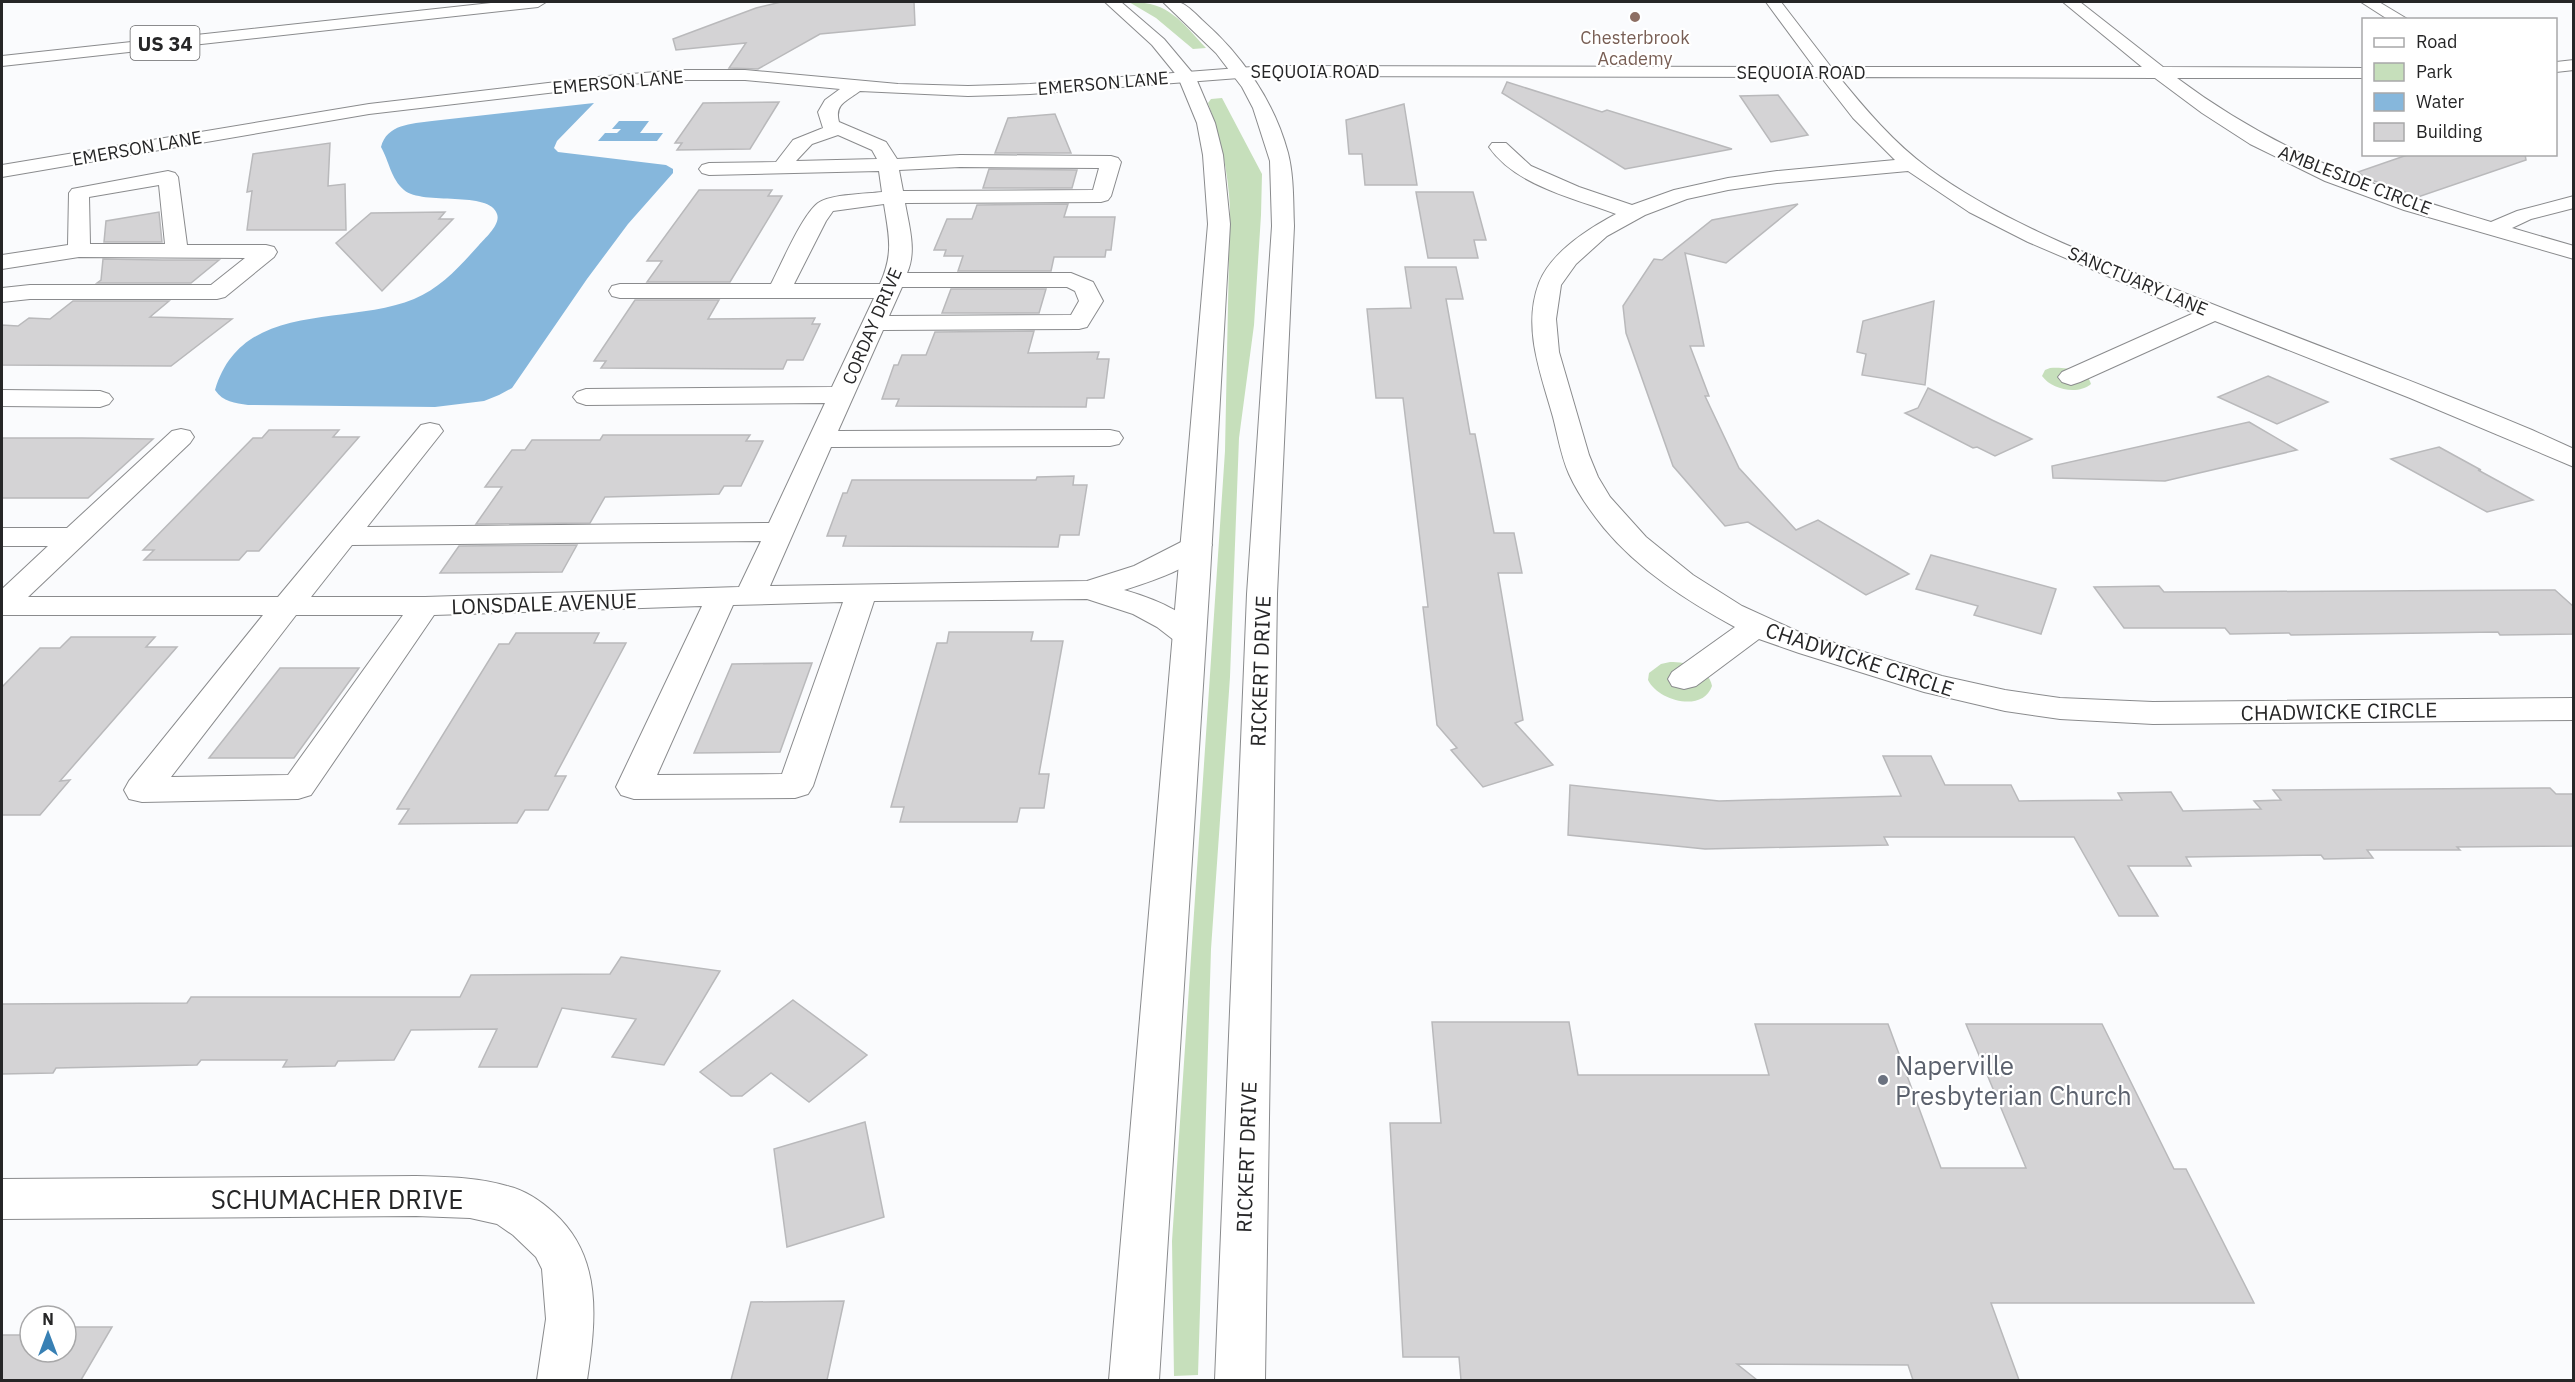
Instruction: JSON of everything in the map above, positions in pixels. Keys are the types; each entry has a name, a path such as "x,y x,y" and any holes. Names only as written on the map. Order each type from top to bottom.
{"street":[{"name":"US 34","path":"2,61 538,2"},
{"path":"1112,2 1158,42 1186,76 1206,123 1213,155 1219,224 1134,1380"},
{"name":"RICKERT DRIVE","path":"1170,2 1221,48 1255,93 1278,153 1283,226 1262,605 1240,1380"},
{"name":"SANCTUARY LANE","path":"1773,2 1864,119 1913,165 1980,207 2035,237 2214,313 2452,405 2574,459"},
{"name":"AMBLESIDE CIRCLE","path":"2071,2 2223,119 2259,141 2308,165 2398,200 2574,254"},
{"path":"2369,2 2397,18"},
{"path":"2557,67 2574,65"},
{"name":"EMERSON LANE","path":"2,173 342,113 607,81 680,75 745,75 924,91 997,91 1239,71"},
{"name":"SEQUOIA ROAD","path":"1239,71 2362,73"},
{"path":"839,129 830,125 827,112 831,104 856,85"},
{"path":"783,167 794,147 802,140 839,129"},
{"name":"CORDAY DRIVE","path":"839,129 879,146 888,165 902,248 892,285 780,532 736,597 634,787 795,786 861,592"},
{"path":"1499,147 1524,170 1572,191 1631,212"},
{"path":"709,169 960,161 1111,162 1101,196 893,197 840,203 826,207 816,219 779,291"},
{"name":"CHADWICKE CIRCLE","path":"1913,165 1752,180 1682,195 1631,212 1598,232 1575,250 1550,284 1543,326 1547,352 1582,475 1598,502 1634,542 1705,596 1756,626 1879,669 1963,692 2031,705 2153,713 2574,709"},
{"path":"79,250 79,193 168,177 177,251"},
{"path":"2494,229 2524,215 2574,202"},
{"path":"2,262 79,250 266,252 217,292 30,292 2,295"},
{"path":"620,291 779,291 1071,280 1085,287 1091,301 1079,322 874,323"},
{"path":"2071,377 2214,313"},
{"path":"586,396 842,395"},
{"path":"2,398 100,399"},
{"path":"425,606 298,787 142,790 287,606 430,431"},
{"path":"2,605 181,437"},
{"path":"822,439 1110,438"},
{"path":"344,536 780,532"},
{"path":"2,537 73,537"},
{"name":"LONSDALE AVENUE","path":"1087,590 1121,582 1160,567 1197,545"},
{"name":"LONSDALE AVENUE","path":"2,605 425,606 861,592 1087,590 1120,597 1146,608 1173,622 1190,637"},
{"path":"1684,679 1756,626"},
{"name":"SCHUMACHER DRIVE","path":"2,1199 416,1196 470,1198 508,1206 529,1220 553,1242 566,1269 570,1319 562,1380"}],"green space":[{"path":"1129,2 1154,5 1164,9 1181,21 1206,48 1193,49 1156,18"},
{"path":"1222,98 1262,174 1261,215 1254,325 1239,438 1230,677 1211,949 1198,1375 1174,1376 1172,1241 1225,451 1230,208 1223,155 1208,103 1211,99"},
{"path":"2050,368 2080,372 2089,379 2091,384 2072,390 2058,388 2042,376 2045,370"},
{"path":"1670,662 1696,667 1706,674 1712,686 1707,694 1690,702 1661,694 1648,680 1649,673 1661,664"}],"water":[{"path":"594,103 557,141 554,148 558,152 666,165 673,169 673,173 628,224 512,388 484,401 435,407 248,405 234,403 218,394 215,390 229,361 248,341 272,329 299,321 387,307 414,299 433,289 450,276 495,226 497,214 492,207 482,202 413,195 404,190 393,175 381,147 384,139 394,129 416,123"},
{"path":"619,121 649,121 640,133 663,133 657,141 598,141 605,133 617,133 621,129 612,129"}],"building":[{"path":"781,2 914,2 915,25 820,34 758,69 729,68 746,43 676,50 673,39 756,8"},
{"path":"1507,82 1732,149 1625,169 1502,93"},
{"path":"1778,95 1808,135 1771,142 1740,96"},
{"path":"779,102 750,149 677,150 682,143 675,143 703,103"},
{"path":"1404,104 1417,185 1365,185 1362,154 1349,154 1346,120"},
{"path":"1055,114 1071,153 995,153 1008,118"},
{"path":"330,143 328,186 345,184 346,230 247,230 252,191 247,192 253,154"},
{"path":"2404,156 2525,156 2526,160 2418,197 2366,178 2358,172"},
{"path":"989,169 1077,170 1072,188 983,188"},
{"path":"699,190 772,190 768,196 782,196 730,282 647,282 662,261 647,261"},
{"path":"1416,192 1473,192 1486,240 1474,240 1478,258 1428,258"},
{"path":"1068,204 1064,217 1115,217 1111,250 1106,250 1105,257 1054,257 1051,271 958,271 963,256 944,256 946,250 934,250 947,219 972,219 977,205"},
{"path":"1798,204 1726,263 1685,253 1704,346 1690,346 1709,396 1705,396 1739,468 1796,530 1818,520 1909,574 1866,595 1748,522 1725,526 1673,466 1626,333 1623,306 1654,259 1662,260 1712,220"},
{"path":"159,212 162,242 104,242 106,221"},
{"path":"445,212 439,219 453,219 382,291 336,243 371,213"},
{"path":"103,259 219,260 191,283 97,283 101,280"},
{"path":"1405,267 1456,267 1463,299 1446,299 1470,434 1475,434 1494,533 1514,533 1522,573 1498,573 1523,720 1515,723 1553,765 1483,787 1451,750 1457,748 1437,725 1423,607 1428,607 1403,398 1376,398 1367,309 1411,308"},
{"path":"951,289 1046,289 1039,313 942,313"},
{"path":"635,300 719,300 708,319 815,318 812,324 820,324 803,360 787,360 783,369 601,368 606,361 594,361"},
{"path":"73,301 169,301 150,317 232,319 171,366 2,365 2,325 18,326 29,318 50,319"},
{"path":"1934,301 1925,385 1862,375 1866,354 1857,352 1863,321"},
{"path":"1034,331 1028,353 1099,352 1097,359 1109,359 1104,398 1087,398 1086,407 896,406 899,399 882,399 894,365 898,365 902,355 926,355 935,332"},
{"path":"2268,376 2328,402 2277,424 2218,397"},
{"path":"1928,388 2032,439 1995,456 1977,447 1973,448 1905,413 1918,408"},
{"path":"2249,422 2297,450 2165,481 2053,478 2052,466"},
{"path":"269,430 339,430 333,437 359,437 259,551 247,551 239,560 144,560 154,550 143,550 253,438 262,438"},
{"path":"603,435 750,435 746,441 763,441 741,486 724,486 719,494 605,497 590,523 476,524 502,487 485,487 512,450 525,450 532,440 600,440"},
{"path":"2,438 153,439 88,498 2,498"},
{"path":"2439,447 2533,500 2487,512 2391,459"},
{"path":"1074,476 1073,485 1087,485 1079,535 1060,535 1058,547 843,546 846,536 827,536 843,493 847,493 852,480 1036,480 1037,477"},
{"path":"577,545 562,572 440,573 459,546"},
{"path":"1931,555 2056,589 2041,634 1974,615 1978,606 1916,589"},
{"path":"2159,586 2164,592 2555,590 2574,607 2574,634 2500,635 2498,632 2291,635 2289,633 2230,634 2225,628 2124,628 2094,587"},
{"path":"949,632 1033,632 1031,641 1063,641 1039,774 1049,774 1044,808 1020,808 1017,822 900,822 904,807 891,807 937,643 947,643"},
{"path":"516,633 599,633 594,643 626,643 555,776 566,776 548,810 525,810 517,823 399,824 409,809 397,809 499,644 509,644"},
{"path":"71,637 155,637 146,647 177,647 60,781 70,780 40,815 2,815 2,687 40,648 60,648"},
{"path":"812,663 780,752 694,753 732,664"},
{"path":"280,668 359,668 294,758 209,758"},
{"path":"1883,756 1931,756 1945,785 2011,785 2019,801 2122,800 2118,793 2171,792 2183,811 2261,809 2254,801 2281,800 2273,790 2550,788 2556,794 2574,794 2574,846 2367,850 2373,858 2324,859 2321,855 2186,857 2191,866 2128,866 2158,916 2119,916 2074,837 1884,837 1888,845 1705,849 1568,835 1570,785 1719,801 1901,796"},
{"path":"621,957 720,971 664,1065 612,1057 636,1019 562,1008 537,1067 479,1067 497,1029 411,1030 394,1060 338,1061 335,1066 283,1067 287,1060 201,1060 197,1065 56,1068 53,1073 2,1074 2,1004 187,1003 191,997 460,997 471,975 610,974"},
{"path":"793,1000 867,1055 809,1102 771,1073 742,1096 731,1096 700,1072"},
{"path":"1432,1022 1569,1022 1578,1075 1769,1075 1755,1024 1888,1024 1941,1168 2026,1168 1966,1024 2102,1024 2174,1169 2186,1169 2254,1303 1991,1303 2019,1380 1913,1380 1908,1365 1737,1364 1757,1380 1461,1380 1459,1357 1403,1357 1390,1123 1441,1123"},
{"path":"865,1122 884,1217 787,1247 774,1149"},
{"path":"844,1301 827,1380 731,1380 751,1302"},
{"path":"78,1327 112,1327 81,1380 2,1380 2,1335 18,1335 18,1364 78,1364"}],"place":[{"name":"Chesterbrook Academy","path":"1635,17"},
{"name":"Naperville Presbyterian Church","path":"1883,1080"}]}
